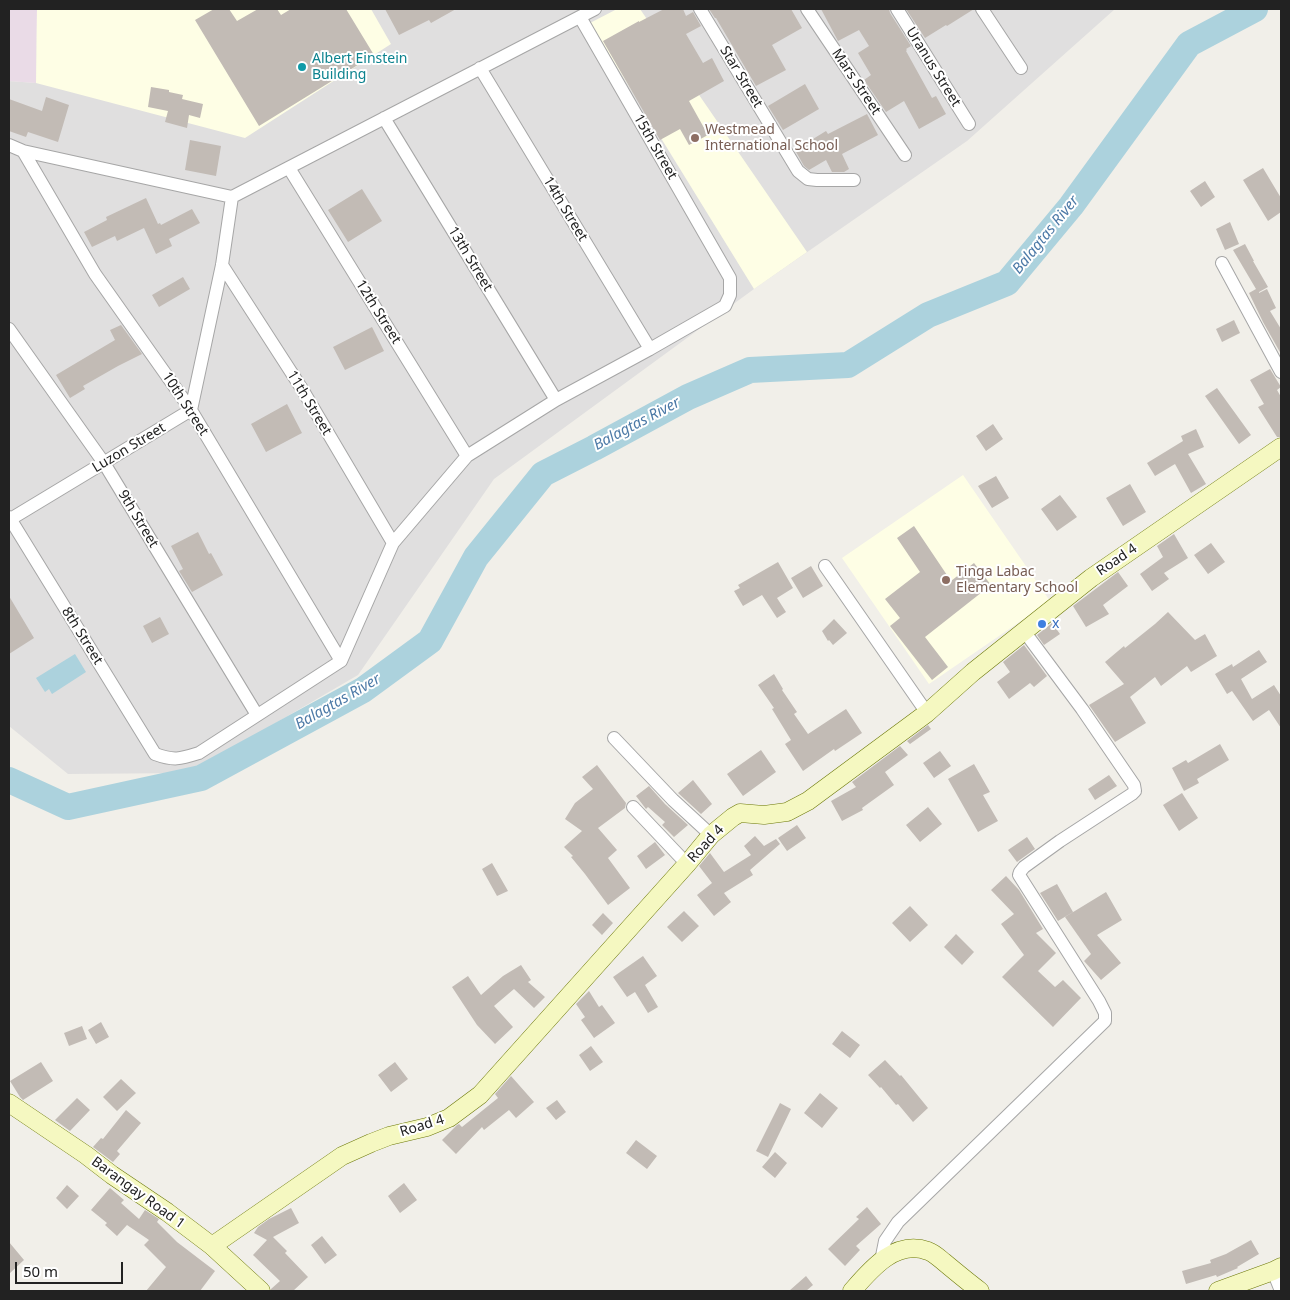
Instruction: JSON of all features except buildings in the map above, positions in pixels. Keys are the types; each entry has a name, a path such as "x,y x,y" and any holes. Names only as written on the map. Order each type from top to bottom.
{"street":[{"path":"9,145 23,151 232,197 596,9"},
{"name":"Star Street","path":"700,9 798,172 808,179 854,180"},
{"name":"Mars Street","path":"807,9 905,155"},
{"name":"Uranus Street","path":"897,9 970,124"},
{"path":"982,9 1021,68"},
{"name":"15th Street","path":"580,17 730,278 730,295 725,306 650,349"},
{"name":"14th Street","path":"480,68 650,349"},
{"name":"13th Street","path":"384,118 556,400"},
{"name":"10th Street","path":"23,151 95,274 191,410 341,661"},
{"name":"12th Street","path":"289,168 467,456"},
{"path":"191,410 222,265 232,197"},
{"path":"1222,263 1281,372"},
{"name":"11th Street","path":"222,265 302,390 393,543"},
{"name":"9th Street","path":"9,329 104,463 257,715"},
{"path":"257,715 341,661 393,543 467,456 556,400 650,349"},
{"name":"Luzon Street","path":"9,519 191,410"},
{"name":"Road 4","path":"212,1246 342,1156 389,1136 427,1127 449,1118 480,1095 711,835 733,817 740,813 764,815 787,812 808,801 927,713 973,672 1091,578 1281,447"},
{"name":"8th Street","path":"9,519 155,754 169,759 183,758 199,753 257,715"},
{"path":"825,566 927,713"},
{"path":"881,1261 885,1241 898,1222 1105,1021 1099,1001 1019,875 1024,867 1060,841 1132,794 1135,791 1134,785 1087,716 1024,631"},
{"path":"614,738 673,800 711,835"},
{"path":"633,806 687,864"},
{"name":"Barangay Road 1","path":"9,1103 112,1176 167,1212 212,1246 258,1290"},
{"path":"852,1291 866,1274 881,1261 903,1249 914,1247 930,1251 980,1291"},
{"path":"1218,1291 1277,1269 1281,1291"}],"shaded area":[{"path":"9,9 37,9 36,83 9,81"},
{"path":"37,9 1115,9 967,141 754,289 494,479 358,675 190,773 68,774 9,726 9,81 36,83"},
{"path":"37,9 371,9 391,44 245,138 36,83"},
{"name":"Westmead International School","path":"617,9 640,9 807,252 754,289 590,23"},
{"name":"Tinga Labac Elementary School","path":"963,475 1050,601 929,684 842,558"}],"water":[{"path":"75,654 86,672 52,694 49,689 45,692 36,678"}],"waterway":[{"name":"Balagtas River","path":"9,780 68,807 201,778 363,690 430,641 476,557 543,474 688,397 750,370 848,365 928,315 1007,283 1071,206 1189,44 1255,9"}],"place":[{"name":"Albert Einstein Building","path":"302,67"},
{"name":"Westmead International School","path":"695,138"},
{"name":"Tinga Labac Elementary School","path":"946,580"},
{"name":"x","path":"1042,624"}]}
